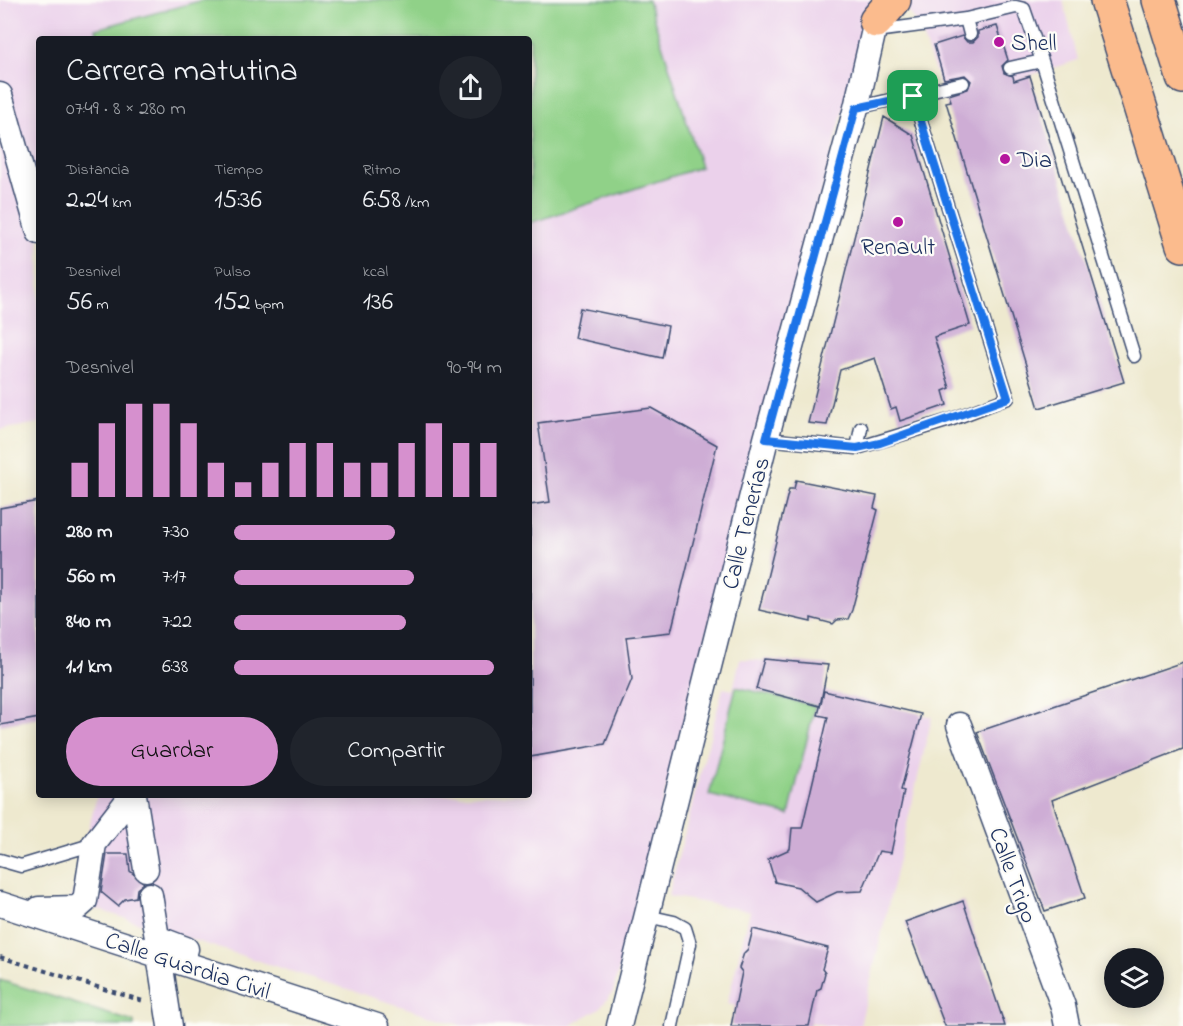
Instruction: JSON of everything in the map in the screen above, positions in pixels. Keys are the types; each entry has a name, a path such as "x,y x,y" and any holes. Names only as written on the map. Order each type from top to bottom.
{"highway":[{"path":"1085,0 1125,58"},
{"path":"1107,0 1183,245"},
{"path":"1160,0 1183,77"}],"street":[{"name":"Calle Tenerías","path":"619,1026 766,439 881,13"},
{"path":"0,95 36,221"},
{"name":"Calle Trigo","path":"959,725 1063,1006 1067,1026"},
{"path":"5,906 62,910 77,908 85,901 94,844 131,798"},
{"path":"134,798 146,869"},
{"path":"150,896 159,940 337,998 383,1018 392,1026"},
{"name":"Calle Guardia Civil","path":"5,906 377,1026"},
{"path":"159,955 170,1026"}],"lane":[{"path":"881,13 966,19 1016,7 1024,9 1134,356"},
{"path":"966,19 970,34"},
{"path":"1010,68 1042,61"},
{"path":"856,108 963,83"},
{"path":"766,439 857,448 920,430 1008,398 913,96"},
{"path":"857,448 861,428"},
{"path":"0,860 21,866 94,844"},
{"path":"647,916 674,922 686,928 690,944 672,1026"}],"path":[{"path":"0,957 142,1001 147,1007"}],"shaded area":[{"path":"0,0 872,0 613,992 600,1008 570,1026 463,1026 71,901 96,798 532,798 532,36 36,36 36,424 0,430"},
{"name":"Shell","path":"909,0 1063,0 1078,60 946,102 918,24 908,12"},
{"path":"740,659 828,665 823,690 932,717 860,1026 828,1026 727,1004 750,911 668,896 723,688 733,690"}],"green space":[{"path":"203,0 648,0 701,167 532,222 532,36 98,36 96,29"},
{"path":"736,687 815,706 789,815 709,795"},
{"path":"0,980 134,1022 134,1026 0,1026"}],"building":[{"path":"997,26 1008,60 1002,66 1004,73 1013,76 1014,81 1030,76 1124,382 1039,408 946,102 951,101 949,95 968,89 971,81 965,75 944,79 934,45 962,36 967,42 973,42 978,37 978,31"},
{"name":"Renault","path":"884,117 913,135 970,325 934,337 950,388 943,391 947,405 900,421 896,407 891,409 875,358 840,370 827,425 808,423"},
{"path":"580,308 668,326 662,358 574,338"},
{"path":"651,408 717,445 671,632 626,637 632,679 605,744 532,757 532,505 550,502 538,423"},
{"path":"796,480 877,496 874,508 878,510 852,610 848,619 837,620 833,624 811,618 811,622 759,610 789,489 794,489"},
{"path":"36,502 36,719 0,725 0,508"},
{"path":"764,659 828,665 820,706 756,689"},
{"path":"1183,662 1183,749 1052,800 1085,898 1045,911 977,732"},
{"path":"824,691 921,714 901,790 904,791 891,853 879,851 862,891 837,892 816,902 798,887 775,882 768,859 790,849 792,828 802,828 828,717 818,715"},
{"path":"107,854 128,854 130,871 144,883 137,889 136,897 125,899 118,906 101,892"},
{"path":"963,901 1005,1026 945,1026 905,922"},
{"path":"753,929 828,948 822,969 825,973 821,988 817,990 809,1026 731,1026 742,972 739,968 744,953 748,949"}],"place":[{"name":"Shell","path":"999,42"},
{"name":"Dia","path":"1005,159"},
{"name":"Renault","path":"898,222"}],"route":[{"path":"913,96 1008,398 950,420 880,443 857,448 766,439 856,108 913,96"}]}
